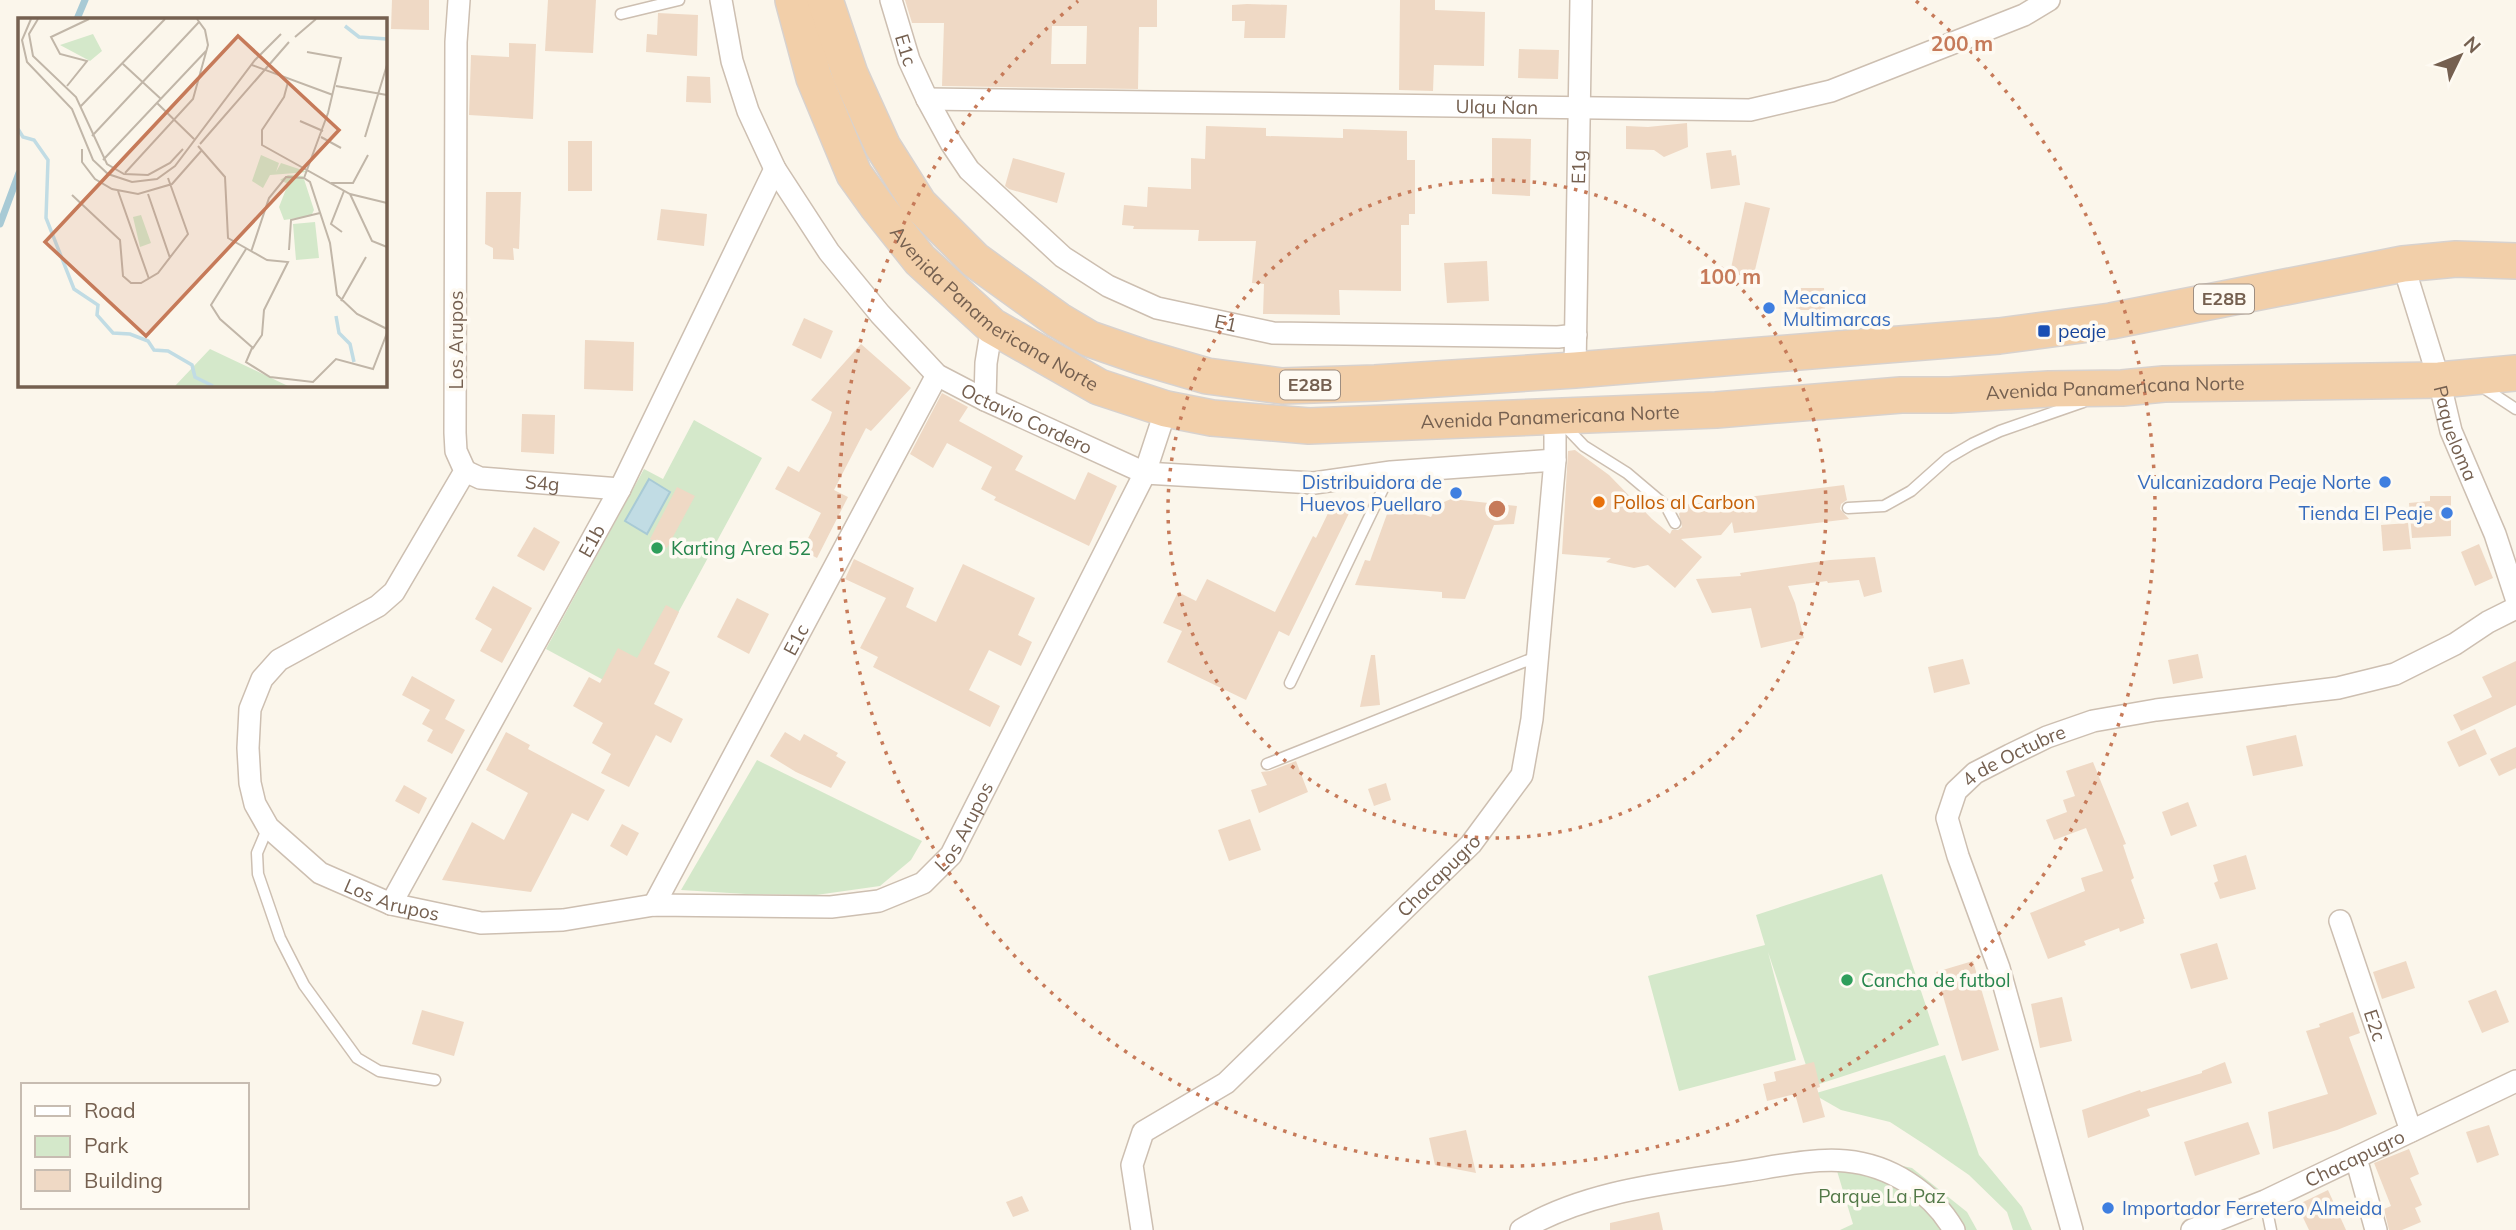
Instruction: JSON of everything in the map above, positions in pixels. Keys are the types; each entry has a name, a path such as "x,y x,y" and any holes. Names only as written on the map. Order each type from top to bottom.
{"highway":[{"name":"Avenida Panamericana Norte","path":"793,0 814,78 854,174 920,260 992,326 1099,387 1166,409 1212,418 1309,426 1716,410 1901,395 2049,388 2453,378 2516,373"},
{"name":"Avenida Panamericana Norte","path":"825,0 850,74 883,147 919,204 975,260 1058,320 1090,339 1142,358 1207,376 1282,386 1375,383 1575,370 2044,331 2111,321 2403,264 2456,259 2516,261"}],"street":[{"name":"Los Arupos","path":"459,0 456,42 455,433 456,451 465,471 394,592 378,606 279,660 262,679 250,709 248,748 250,783 255,804 268,827 320,873 391,904 481,923 563,920 654,905 831,907 879,901 923,883 951,855 1145,473 1166,409"},
{"name":"Octavio Cordero","path":"720,0 732,61 748,111 775,169 829,252 880,314 937,375 985,400 1145,473 1314,483 1391,472 1555,460"},
{"name":"E1c","path":"891,0 909,60 927,99"},
{"name":"E1g","path":"1576,335 1581,0"},
{"name":"Ulqu Ñan","path":"927,99 1750,110 1831,91 2024,15 2049,0"},
{"name":"E1","path":"927,99 969,170 1029,227 1063,257 1108,286 1157,308 1273,333 1558,337 1576,335"},
{"name":"E1b","path":"391,904 620,489 775,169"},
{"name":"Paqueloma","path":"2403,264 2453,378 2451,431 2495,534 2516,598"},
{"path":"985,400 986,363 992,326"},
{"path":"1575,370 1576,335"},
{"name":"E1c","path":"654,905 937,375"},
{"name":"Chacapugro","path":"1142,1230 1132,1165 1143,1132 1226,1083 1471,844 1522,775 1532,719 1555,460 1555,416"},
{"name":"S4g","path":"465,471 480,478 620,489"},
{"name":"4 de Octubre","path":"2072,1230 1999,968 1947,818 1956,790 1975,773 2010,755 2046,737 2093,721 2156,710 2338,688 2395,674 2455,644 2488,622 2516,608"},
{"name":"E2c","path":"2340,922 2411,1131"},
{"name":"Chacapugro","path":"2192,1230 2265,1201 2516,1081"},
{"path":"2356,1158 2376,1230"},
{"path":"1521,1230 1539,1219 1584,1203 1647,1187 1798,1163 1846,1161 1886,1170 1923,1193 1954,1230"}],"lane":[{"path":"621,14 679,0"},
{"path":"2453,378 2516,409"},
{"path":"1848,508 1884,506 1911,491 1948,458 1972,444 2000,431 2122,388"},
{"path":"1555,416 1584,446 1627,473 1666,506 1675,523"},
{"path":"1290,683 1391,472"},
{"path":"1267,764 1536,657"},
{"path":"268,827 257,853 258,874 280,938 304,985 357,1058 379,1071 435,1080"},
{"path":"2265,1201 2271,1230"}],"green space":[{"name":"Karting Area 52","path":"694,420 762,458 633,696 546,649 644,469 663,479"},
{"path":"757,760 922,841 911,860 880,886 816,895 681,890"},
{"name":"Cancha de futbol","path":"1882,874 1939,1045 1813,1086 1768,952 1796,1060 1679,1091 1648,976 1765,945 1756,915"},
{"path":"1945,1055 1979,1155 2022,1207 2032,1230 2013,1230 2007,1212 1969,1175 1890,1122 1841,1110 1813,1094"},
{"name":"Parque La Paz","path":"1831,1151 1912,1168 1967,1212 1977,1230 1840,1230 1853,1224"}],"water":[{"path":"649,479 670,492 647,534 625,521"}],"building":[{"path":"392,0 429,0 429,30 391,29"},
{"path":"548,0 596,0 593,53 545,51"},
{"path":"905,0 1157,0 1157,27 1139,27 1138,89 942,86 944,23 912,23","holes":["1052,26 1087,26 1086,64 1051,64"]},
{"path":"1400,0 1435,0 1435,10 1485,12 1484,66 1434,65 1433,91 1399,90"},
{"path":"1232,5 1287,5 1285,38 1244,38 1245,21 1232,21"},
{"path":"658,13 698,15 697,56 646,52 647,34 657,35"},
{"path":"509,43 536,44 533,119 469,115 471,55 509,57"},
{"path":"1519,49 1559,50 1558,79 1518,78"},
{"path":"687,76 710,77 711,103 686,102"},
{"path":"1687,123 1688,147 1664,157 1654,150 1626,149 1626,126"},
{"path":"1206,126 1266,128 1266,136 1343,138 1343,129 1407,131 1407,160 1415,160 1415,214 1409,214 1409,225 1401,225 1401,291 1339,290 1340,315 1263,314 1264,284 1252,283 1256,241 1198,241 1199,230 1133,229 1134,226 1122,225 1124,205 1147,207 1148,187 1191,189 1191,158 1205,159"},
{"path":"1492,138 1531,139 1530,196 1492,194"},
{"path":"568,141 592,141 592,191 568,191"},
{"path":"1731,150 1732,156 1736,155 1740,185 1711,189 1706,153"},
{"path":"1013,158 1065,173 1057,203 1005,186"},
{"path":"486,192 521,192 519,249 513,248 514,260 493,259 493,248 485,244"},
{"path":"1745,202 1770,208 1753,278 1730,273"},
{"path":"661,209 707,214 704,246 657,240"},
{"path":"1487,261 1489,301 1447,303 1444,263"},
{"path":"1796,288 1824,288 1825,310 1796,310"},
{"path":"804,318 833,331 821,359 792,345"},
{"path":"585,340 634,342 633,391 584,389"},
{"path":"861,344 911,388 871,431 866,428 834,490 848,497 817,558 802,550 821,513 775,489 788,466 799,472 829,421 832,412 811,400"},
{"path":"942,393 968,407 959,421 1023,456 1015,470 1075,500 1088,472 1117,486 1089,546 994,500 996,497 981,489 992,467 947,443 933,468 910,454"},
{"path":"522,414 555,415 554,454 521,452"},
{"path":"1575,450 1609,475 1670,534 1672,530 1682,527 1679,514 1683,505 1844,485 1847,500 1841,504 1840,509 1849,519 1734,533 1732,522 1721,535 1681,539 1702,557 1675,588 1648,565 1634,568 1606,562 1611,558 1562,554 1568,451"},
{"path":"677,487 695,496 667,548 650,539"},
{"path":"2430,496 2451,496 2451,536 2412,538 2409,503 2430,501"},
{"path":"1356,499 1289,636 1279,631 1246,700 1167,662 1182,631 1163,623 1178,592 1196,601 1207,579 1275,612 1313,536 1316,538 1332,505"},
{"path":"1451,499 1517,506 1514,524 1494,525 1465,599 1442,598 1442,592 1355,585 1365,560 1370,561 1391,503 1431,517 1437,505"},
{"path":"2408,523 2411,549 2383,551 2381,525"},
{"path":"534,527 560,542 544,571 517,556"},
{"path":"2479,544 2493,578 2475,586 2461,552"},
{"path":"1875,557 1882,592 1864,597 1859,580 1788,586 1804,638 1761,648 1751,608 1712,613 1696,579 1741,576 1740,573 1830,560"},
{"path":"854,559 914,588 906,607 936,622 963,564 1035,598 1018,635 1032,642 1021,666 989,650 969,690 1000,706 990,727 873,667 878,657 860,648 886,598 845,579"},
{"path":"493,586 532,608 502,663 480,651 492,629 475,619"},
{"path":"737,598 769,614 749,654 717,637"},
{"path":"666,605 679,612 654,664 670,672 654,704 683,719 671,743 656,735 629,787 601,773 611,754 592,743 603,723 573,706 589,677 600,683 618,648 637,658"},
{"path":"2198,654 2203,678 2173,684 2168,660"},
{"path":"1371,655 1375,655 1380,705 1360,707"},
{"path":"1963,659 1970,684 1934,693 1928,667"},
{"path":"2516,661 2516,705 2461,731 2453,715 2492,697 2482,677"},
{"path":"412,676 455,700 445,719 465,730 452,754 427,741 433,730 422,724 430,710 402,695"},
{"path":"2475,729 2487,754 2459,767 2447,742"},
{"path":"506,732 530,745 528,749 605,790 588,821 572,813 531,892 442,880 472,822 504,840 528,793 486,770"},
{"path":"785,732 800,741 804,734 838,753 836,756 846,762 831,788 770,756"},
{"path":"2296,735 2303,766 2253,776 2246,746"},
{"path":"2516,747 2516,768 2499,776 2490,759"},
{"path":"1296,761 1308,792 1259,813 1251,790 1267,785 1261,772"},
{"path":"2093,762 2126,844 2123,845 2134,878 2131,880 2145,919 2144,923 2120,932 2119,928 2084,941 2086,945 2048,959 2030,913 2085,891 2081,878 2103,871 2086,828 2054,840 2046,820 2067,812 2063,800 2075,796 2066,771"},
{"path":"1386,783 1391,800 1374,806 1368,789"},
{"path":"404,785 427,798 419,814 395,801"},
{"path":"2188,802 2197,826 2171,836 2162,812"},
{"path":"1250,819 1261,850 1229,861 1218,830"},
{"path":"622,824 639,833 627,856 610,846"},
{"path":"2246,855 2256,889 2220,899 2214,883 2218,881 2213,865"},
{"path":"2217,943 2228,979 2191,989 2180,954"},
{"path":"1973,961 1999,1050 1962,1061 1936,972"},
{"path":"2406,961 2415,988 2382,999 2373,972"},
{"path":"2496,990 2509,1022 2482,1033 2468,1001"},
{"path":"2062,997 2072,1041 2040,1048 2031,1004"},
{"path":"422,1010 464,1022 454,1056 412,1044"},
{"path":"2353,1012 2360,1033 2349,1037 2377,1114 2337,1130 2273,1149 2268,1112 2328,1094 2306,1031"},
{"path":"1814,1062 1820,1087 1817,1088 1825,1117 1803,1123 1795,1094 1767,1101 1763,1084 1776,1081 1774,1072"},
{"path":"2225,1062 2232,1083 2147,1109 2150,1116 2088,1138 2082,1110 2202,1073"},
{"path":"2248,1122 2260,1154 2195,1176 2184,1142"},
{"path":"2489,1125 2499,1155 2477,1163 2466,1132"},
{"path":"1466,1130 1476,1173 1435,1165 1429,1138"},
{"path":"2409,1149 2419,1174 2410,1178 2422,1205 2415,1208 2421,1222 2402,1230 2389,1230 2384,1209 2391,1206 2374,1163"},
{"path":"2328,1190 2346,1230 2309,1230 2297,1205"},
{"path":"1022,1196 1029,1211 1013,1217 1006,1202"},
{"path":"1659,1212 1663,1230 1610,1230 1610,1223"}],"waterway":[{"path":"77,18 85,0"},
{"path":"0,224 18,176"}],"place":[{"name":"Mecanica Multimarcas","path":"1769,308"},
{"name":"peaje","path":"2044,331"},
{"name":"Vulcanizadora Peaje Norte","path":"2385,482"},
{"name":"Distribuidora de Huevos Puellaro","path":"1456,493"},
{"name":"Pollos al Carbon","path":"1599,502"},
{"name":"Tienda El Peaje","path":"2447,513"},
{"name":"Karting Area 52","path":"657,548"},
{"name":"Cancha de futbol","path":"1847,980"},
{"name":"Importador Ferretero Almeida","path":"2108,1208"}]}
